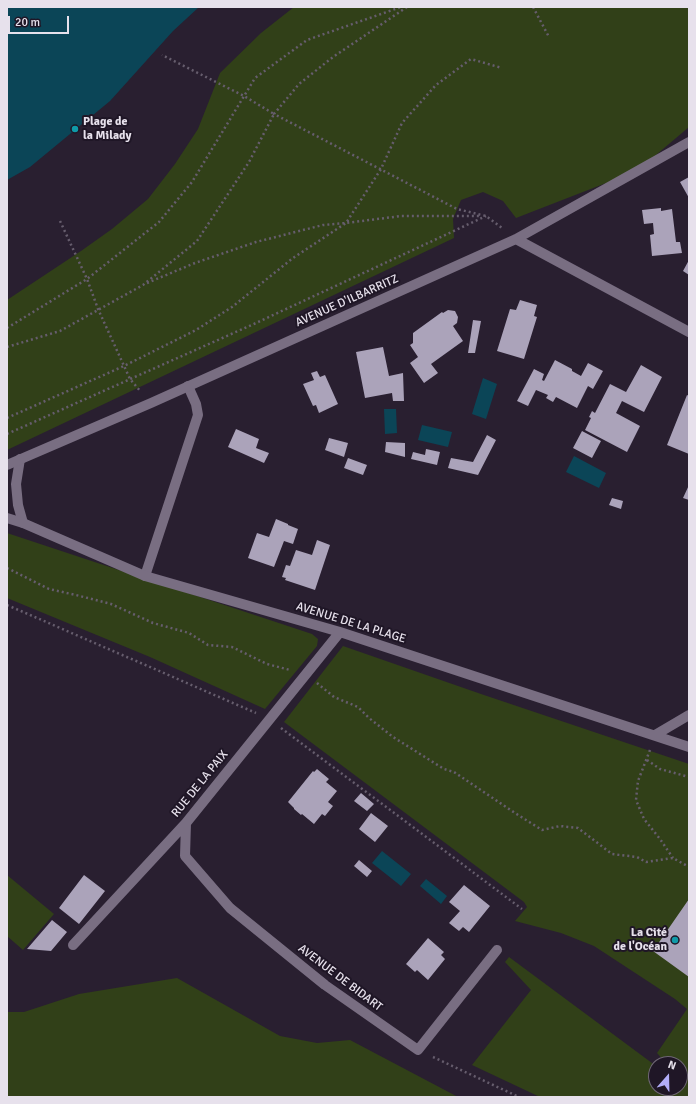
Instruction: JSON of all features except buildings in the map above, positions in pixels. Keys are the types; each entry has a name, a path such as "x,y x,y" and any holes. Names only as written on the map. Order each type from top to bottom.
{"street":[{"name":"AVENUE D'ILBARRITZ","path":"7,465 151,403 516,239 689,142"},
{"path":"516,239 689,332"},
{"path":"144,576 198,415 196,404 188,386"},
{"path":"20,459 16,484 18,505 23,523"},
{"name":"AVENUE DE LA PLAGE","path":"7,518 23,523 144,576 340,632 689,747"},
{"name":"RUE DE LA PAIX","path":"73,945 186,823 340,632"},
{"path":"655,735 689,715"},
{"name":"AVENUE DE BIDART","path":"186,823 186,856 230,908 325,985 418,1050"},
{"path":"418,1050 497,950"}],"path":[{"path":"7,328 87,279 159,222 192,182 255,78 307,40 401,7"},
{"path":"143,285 197,241 249,162 274,114 300,84 333,57 407,7"},
{"path":"532,7 549,37"},
{"path":"162,54 457,209 486,216 516,239"},
{"path":"7,418 124,366 196,330 232,307 293,258 346,223 381,169 402,123 436,84 472,59 502,68"},
{"path":"7,347 60,330 143,285 195,263 256,242 323,225 401,216 486,216"},
{"path":"7,434 249,326 486,216"},
{"path":"60,221 130,379 151,403"},
{"path":"7,568 49,589 111,604 153,623 189,633 208,645 232,647 267,664 306,674 334,697 358,707 393,737 444,769 454,772 514,813 542,830 560,826 578,828 612,854 637,857 646,862 673,858"},
{"path":"7,605 269,719 522,909"},
{"path":"655,735 638,781 636,800 644,819 673,858 689,867"},
{"path":"647,760 660,769 689,777"},
{"path":"418,1050 519,1097"}],"green space":[{"path":"294,7 689,7 689,127 637,171 516,218 503,201 483,192 461,200 453,219 454,238 7,450 7,300 112,229 148,199 175,164 198,129 220,73 261,33"},
{"path":"7,533 312,634 318,639 317,646 265,709 150,657 7,598"},
{"path":"343,646 689,764 689,1097 540,1097 472,1065 531,990 505,962 509,957 648,1060 648,1096 688,1096 688,1056 660,1056 657,1053 687,1009 675,999 594,946 561,933 515,921 527,907 524,902 284,722"},
{"path":"7,875 54,914 23,950 7,936"},
{"path":"177,978 280,1036 317,1043 350,1040 458,1097 7,1097 7,1012 24,1012 79,994"}],"water":[{"path":"7,7 199,7 173,31 110,101 30,167 7,180"},
{"path":"483,378 497,384 486,419 472,414"},
{"path":"384,409 396,409 397,433 385,434"},
{"path":"422,425 452,432 448,447 418,440"},
{"path":"574,456 606,473 599,488 566,472"},
{"path":"382,851 411,874 401,886 372,863"},
{"path":"426,879 447,896 441,904 420,886"}],"place":[{"name":"Plage de la Milady","path":"75,129"},
{"name":"La Cité de l'Océan","path":"675,940"}]}
